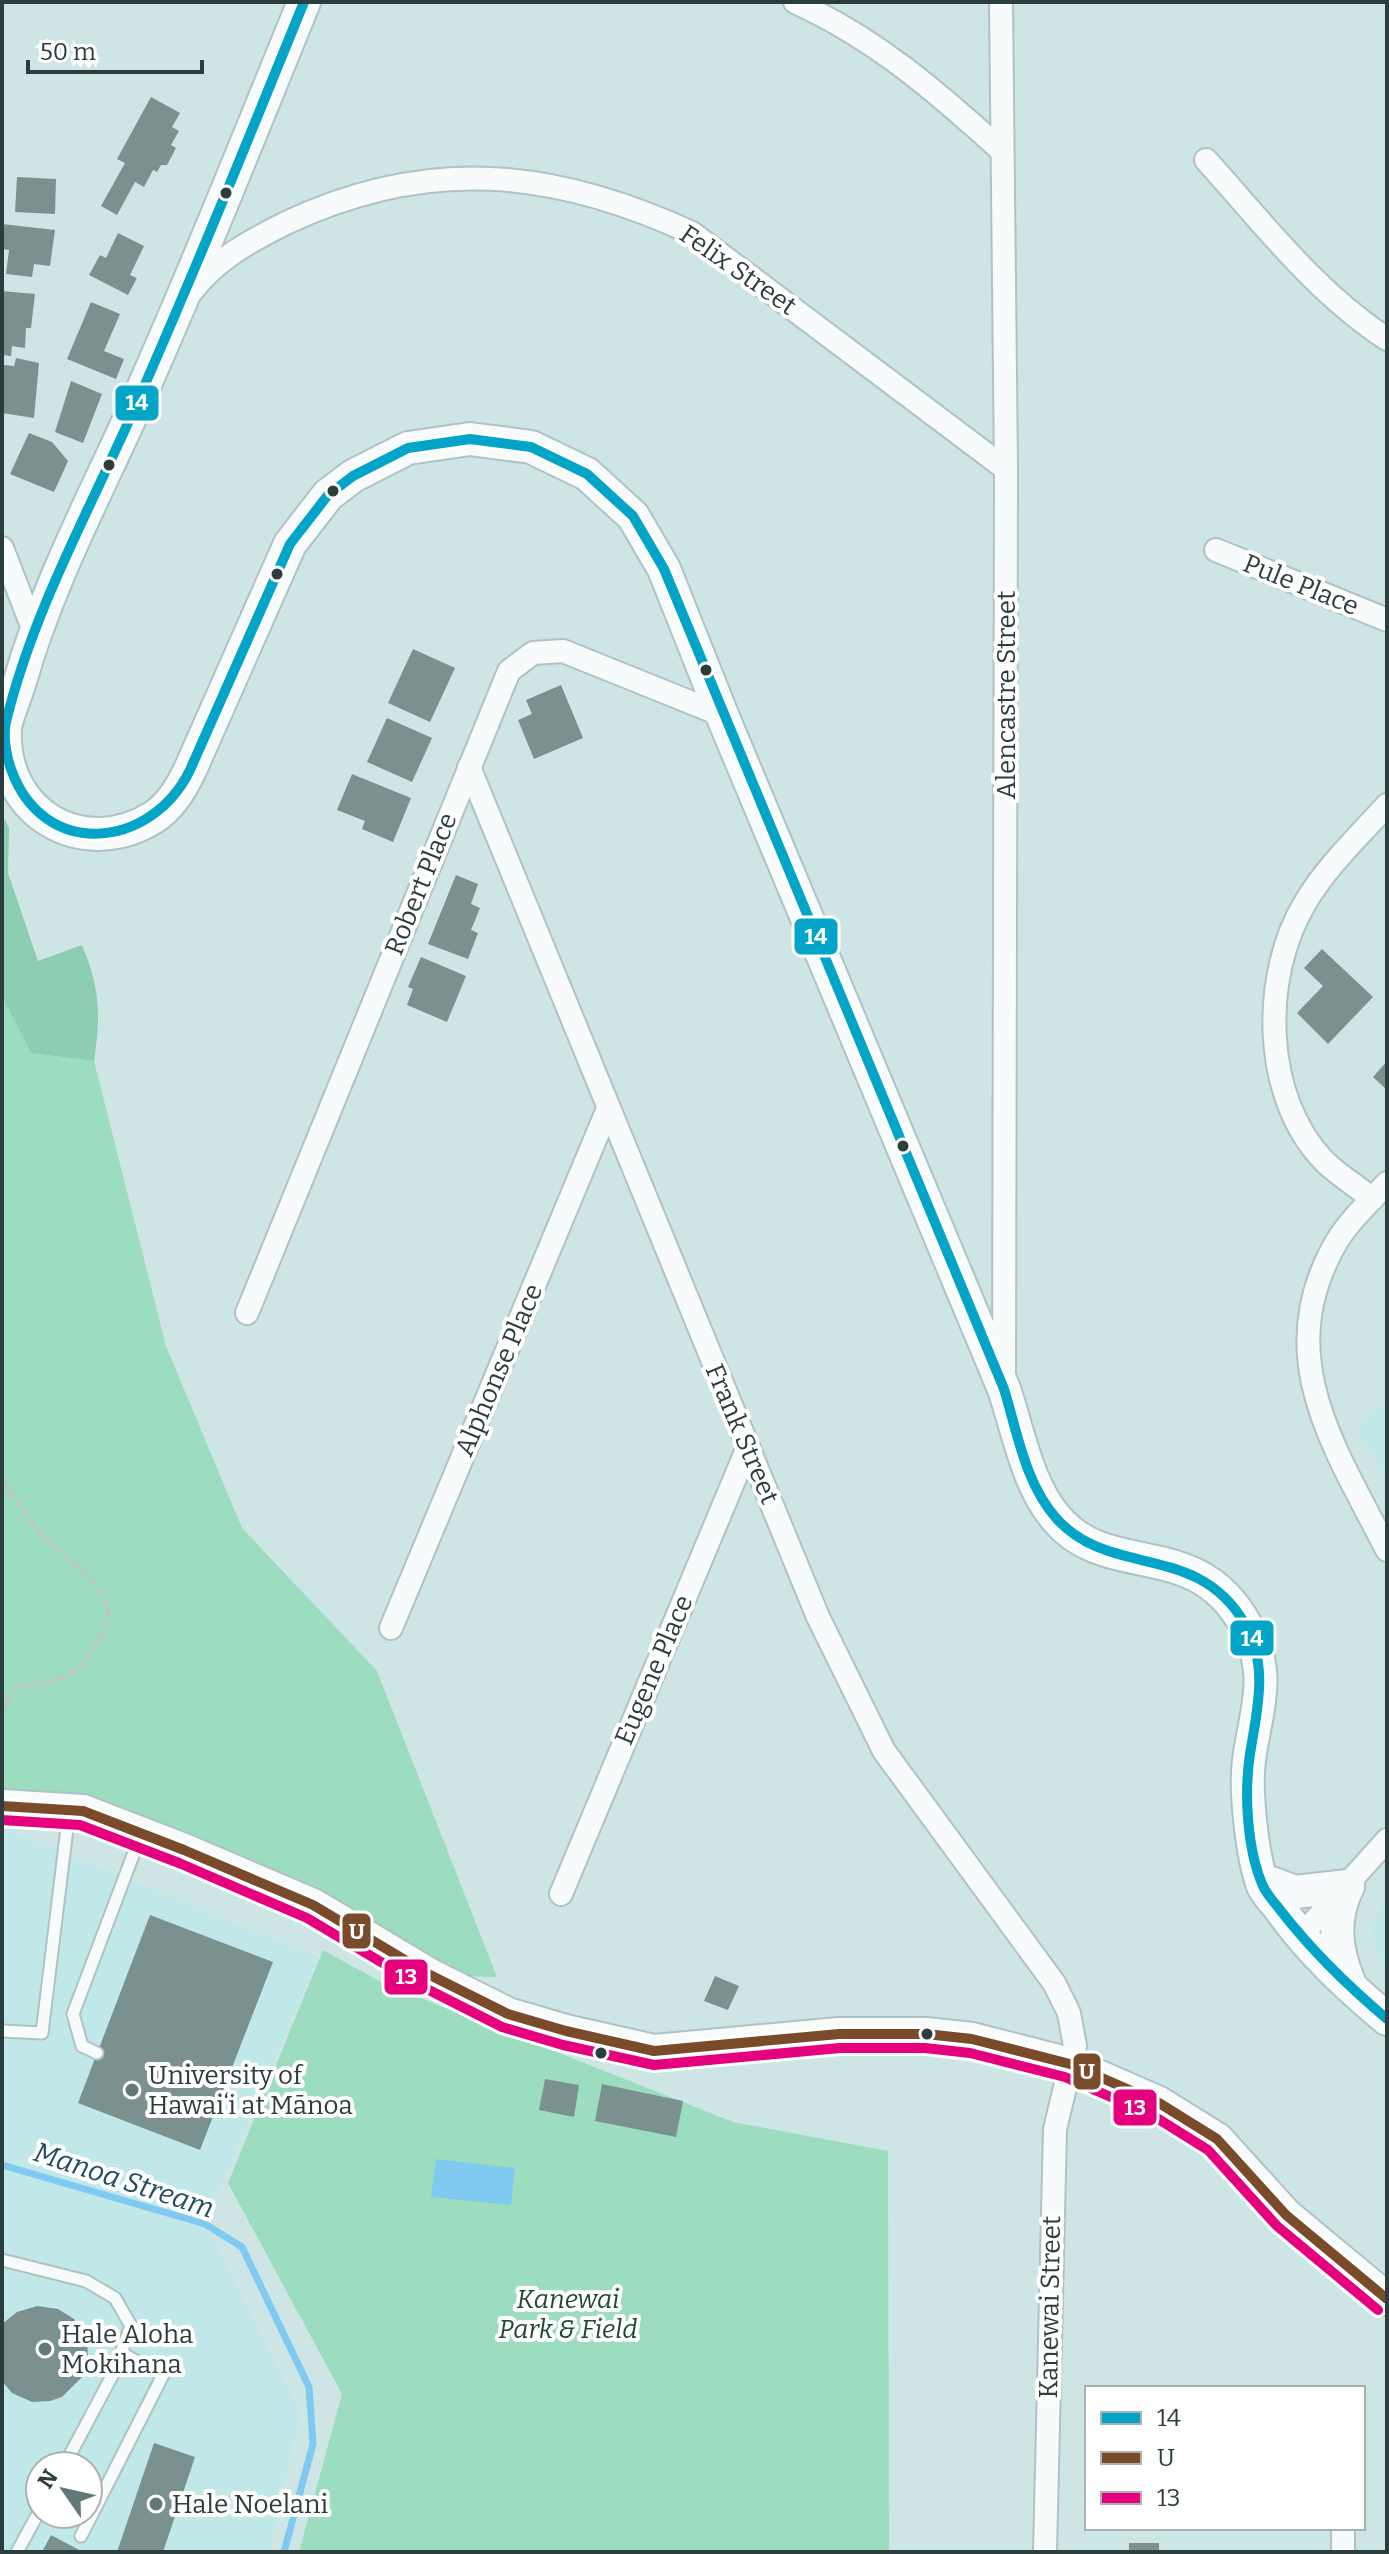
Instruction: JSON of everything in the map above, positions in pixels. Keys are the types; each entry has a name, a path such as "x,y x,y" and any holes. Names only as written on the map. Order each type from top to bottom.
{"street":[{"path":"304,2 178,310 34,631 5,726 5,762 13,786 27,809 44,823 82,832 131,828 156,815 184,783 290,544 328,495 366,468 408,448 470,439 531,447 587,474 633,516 664,569 1004,1389 1035,1481 1058,1520 1094,1547 1155,1559 1191,1572 1222,1594 1245,1624 1259,1660 1262,1679 1247,1789 1263,1880 1300,1937 1351,1989 1387,2019"},
{"path":"795,2 831,19 922,78 1002,151"},
{"name":"Alencastre Street","path":"1001,2 1006,469 1004,1389"},
{"path":"1206,160 1321,289 1354,318 1387,339"},
{"name":"Felix Street","path":"178,310 207,271 261,235 319,207 381,188 457,178 509,178 572,188 634,206 692,233 1006,469"},
{"path":"2,548 34,631"},
{"name":"Pule Place","path":"1216,550 1387,620"},
{"name":"Robert Place","path":"247,1313 509,671 520,660 540,650 563,651 722,715"},
{"name":"Frank Street","path":"469,767 607,1111 818,1617 884,1751 1062,1998 1075,2046 1070,2064"},
{"path":"1387,805 1322,876 1304,905 1279,968 1274,1002 1279,1069 1304,1132 1323,1160 1380,1191 1333,1247 1320,1275 1311,1304 1308,1366 1323,1426 1387,1550"},
{"name":"Alphonse Place","path":"391,1628 607,1111"},
{"name":"Eugene Place","path":"561,1894 748,1447"},
{"path":"2,1806 83,1811 141,1833 313,1905 430,1975 508,2014 566,2031 654,2051 839,2034 926,2034 972,2039 1070,2064 1159,2103 1217,2139 1286,2215 1387,2299"},
{"path":"1300,1937 1387,1840"},
{"path":"1263,1880 1295,1892 1348,1886"},
{"path":"1348,1886 1339,1904 1337,1942 1351,1989"},
{"name":"Kanewai Street","path":"1045,2552 1055,2129 1070,2064"},
{"path":"1343,2530 1343,2552"}],"lane":[{"path":"2,2031 42,2033 69,1810"},
{"path":"97,2053 82,2046 73,2014 141,1833"},
{"path":"2,2260 86,2281 115,2298 131,2326 121,2353 72,2450"},
{"path":"81,2536 163,2375 121,2353"},
{"path":"17,2552 29,2530"}],"path":[{"path":"2,1481 40,1534 91,1580 109,1608 106,1631 86,1665 40,1687 17,1686 2,1710"}],"shaded area":[{"path":"1387,1398 1387,1483 1358,1429"},
{"name":"University of Hawaiʻi at Mānoa","path":"2,1828 318,1957 205,2224 300,2414 269,2552 2,2552"},
{"path":"1387,1896 1387,1971 1376,1953 1373,1935 1375,1918"}],"green space":[{"path":"2,814 9,828 8,873 38,961 82,945 88,960 97,1002 98,1030 94,1061 31,1053 2,996"},
{"path":"2,996 31,1053 94,1061 166,1346 242,1528 377,1671 497,1977 430,1975 184,1850 2,1806"},
{"name":"Kanewai Park & Field","path":"323,1950 383,1983 733,2122 888,2151 889,2552 299,2552 342,2394 228,2183"}],"water":[{"path":"436,2159 515,2168 511,2205 431,2197"}],"building":[{"path":"151,97 180,113 172,127 179,131 171,145 176,148 167,165 161,165 157,172 153,170 144,187 135,182 117,215 101,206 125,163 117,159"},
{"path":"17,177 56,179 55,214 15,212"},
{"path":"2,224 55,230 50,266 34,264 32,277 6,274 9,250 2,249"},
{"path":"118,233 144,246 130,275 137,278 128,295 89,275 100,255 106,258"},
{"path":"2,291 35,294 31,328 26,328 25,348 12,346 11,356 2,355"},
{"path":"91,302 120,314 104,351 124,359 116,379 67,359"},
{"path":"16,358 39,363 34,418 2,413 4,365 14,366"},
{"path":"71,381 102,394 83,443 55,432"},
{"path":"29,433 52,442 68,461 54,492 10,474"},
{"path":"413,649 455,668 430,722 388,703"},
{"path":"561,685 583,738 534,759 518,720 532,714 526,700"},
{"path":"387,718 432,738 412,782 367,762"},
{"path":"352,774 411,798 393,842 362,829 365,821 337,810"},
{"path":"456,875 478,884 471,904 480,908 471,930 478,933 468,959 428,944"},
{"path":"1322,949 1373,997 1328,1044 1297,1013 1323,986 1304,968"},
{"path":"421,957 466,976 447,1022 407,1005 413,989 408,987"},
{"path":"1387,1061 1387,1090 1373,1077"},
{"path":"150,1915 273,1962 200,2150 78,2103"},
{"path":"715,1976 739,1986 728,2010 704,2001"},
{"path":"545,2079 579,2085 574,2117 539,2110"},
{"path":"602,2084 683,2101 676,2137 595,2121"},
{"name":"Hale Aloha Mokihana","path":"37,2306 58,2309 74,2319 87,2340 88,2359 84,2375 62,2397 32,2402 12,2393 2,2381 2,2324 17,2312"},
{"name":"Hale Noelani","path":"154,2443 195,2457 163,2552 117,2552"},
{"path":"51,2535 83,2552 42,2552"},
{"path":"1129,2543 1159,2543 1159,2552 1129,2552"}],"waterway":[{"name":"Manoa Stream","path":"2,2165 205,2224 242,2247 309,2387 313,2444 284,2552"}],"transit line":[{"name":"14","path":"304,2 176,312 30,643 5,733 11,769 26,798 47,819 71,830 98,834 125,829 150,816 172,797 190,770 290,544 328,495 353,476 408,448 470,439 531,447 587,474 633,516 664,569 1004,1389 1023,1456 1037,1489 1056,1518 1078,1537 1102,1549 1178,1570 1203,1581 1225,1598 1245,1624 1257,1656 1259,1672 1258,1705 1247,1786 1250,1839 1263,1886 1305,1940 1344,1981 1387,2019"},
{"name":"U","path":"2,1806 83,1811 184,1850 313,1905 430,1975 508,2014 566,2031 654,2051 839,2034 926,2034 972,2039 1070,2064 1159,2103 1217,2139 1286,2215 1387,2299"},
{"name":"13","path":"2,1820 80,1825 179,1863 307,1918 423,1987 502,2027 563,2045 654,2065 840,2048 925,2048 970,2053 1065,2077 1152,2115 1208,2150 1277,2226 1378,2310"}],"place":[{"name":"University of Hawaiʻi at Mānoa","path":"132,2090"},
{"name":"Hale Aloha Mokihana","path":"45,2349"},
{"name":"Hale Noelani","path":"156,2504"}]}
